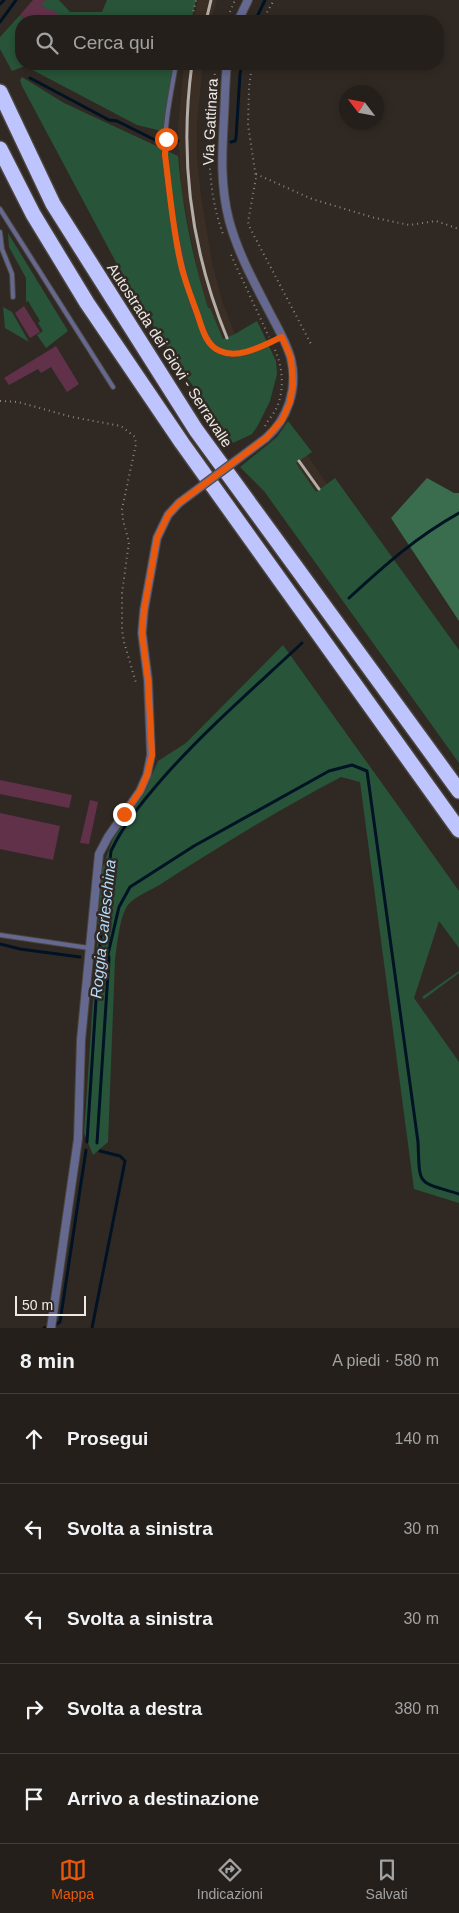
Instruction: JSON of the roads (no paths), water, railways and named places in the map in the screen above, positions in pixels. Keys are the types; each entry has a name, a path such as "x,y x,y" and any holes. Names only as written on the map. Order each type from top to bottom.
{"highway":[{"name":"Autostrada dei Giovi - Serravalle","path":"0,92 53,204 196,430 459,792"},
{"path":"0,149 33,214 87,303 182,443 459,830"}],"street":[{"path":"241,15 248,0"},
{"name":"Via Gattinara","path":"51,1328 78,1139 81,1040 99,854 140,791 147,775 152,755 149,688 142,633 144,610 157,538 168,515 179,503 266,438 282,420 292,393 292,368 282,337 237,244 229,221 222,182 227,70"}],"lane":[{"path":"175,70 170,98 165,155 181,265 206,338 221,352 237,353 252,350 282,337"},
{"path":"0,209 112,387"},
{"path":"0,232 2,249 12,274 13,297"},
{"path":"0,935 90,948"}],"waterway":[{"path":"0,4 4,0"},
{"path":"0,22 16,0"},
{"path":"258,15 265,0"},
{"path":"231,142 235,141 236,138 241,70"},
{"path":"30,78 109,120 117,121 157,141"},
{"path":"169,142 178,141"},
{"name":"Roggia Carleschina","path":"349,598 415,542 459,513"},
{"name":"Roggia Carleschina","path":"87,1142 99,953 111,851 121,832 134,814 178,761 230,709 302,643"},
{"path":"108,954 119,907 130,887 194,846 329,771 352,765 367,771 418,1142 419,1167 423,1180 428,1184 459,1194"},
{"path":"0,944 20,949 80,957"},
{"path":"93,957 108,954 109,958 97,1143"},
{"name":"Roggia Carleschina","path":"55,1325 60,1322 86,1150"},
{"path":"92,1328 125,1161 120,1156 100,1151"}],"railway":[{"path":"207,15 211,0"},
{"path":"191,70 187,134 191,203 205,271 227,338"},
{"path":"299,461 319,489"}]}
